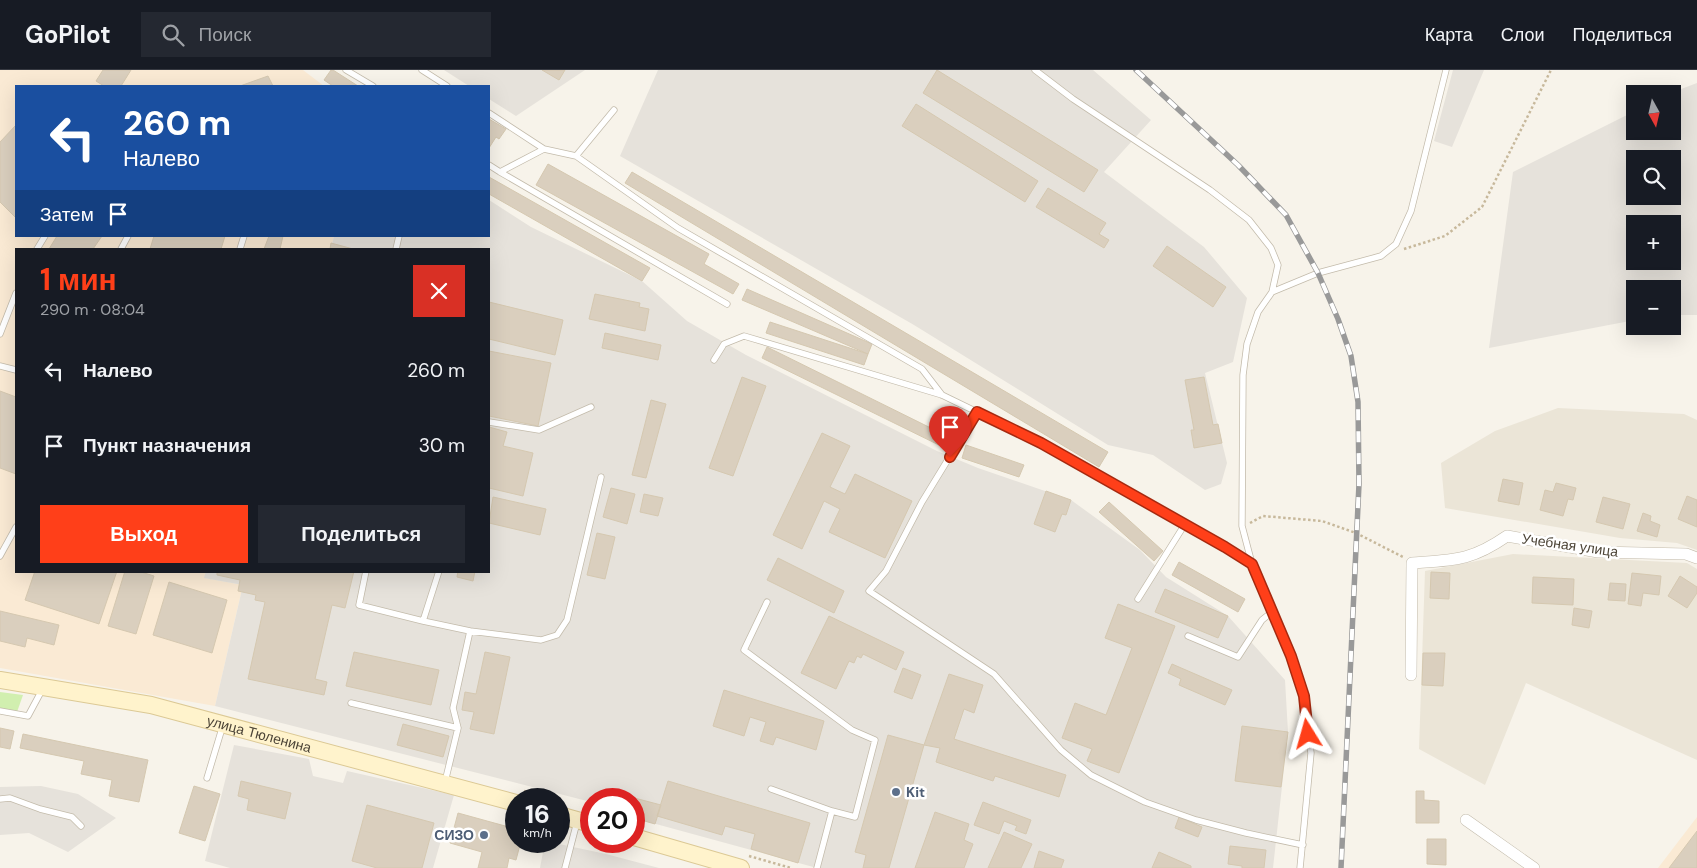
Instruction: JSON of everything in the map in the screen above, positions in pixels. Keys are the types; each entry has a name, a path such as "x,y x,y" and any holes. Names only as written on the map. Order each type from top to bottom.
{"main road":[{"name":"улица Тюленина","path":"0,680 151,705 445,782 505,800"},
{"path":"645,840 741,868"}],"street":[{"name":"Учебная улица","path":"1412,563 1463,559 1486,551 1507,536 1598,552 1686,554 1697,558"},
{"path":"1411,675 1412,563"},
{"path":"1466,820 1534,868"}],"lane":[{"path":"346,70 371,85"},
{"path":"422,70 445,85"},
{"path":"1035,70 1073,99 1210,190 1249,220 1270,248 1278,265 1272,292 1258,312 1247,344 1243,375 1242,526 1252,564 1291,656 1304,696 1311,753 1300,868"},
{"path":"1272,292 1318,273 1381,256 1396,244 1411,211 1446,70"},
{"path":"576,156 614,110"},
{"path":"490,114 544,149 576,156 678,228 922,369 942,395"},
{"path":"500,172 544,149"},
{"path":"490,166 727,304"},
{"path":"38,248 45,237"},
{"path":"0,334 15,296"},
{"path":"714,360 724,344 744,336 942,395 1041,443 1252,564"},
{"path":"0,366 15,370"},
{"path":"490,422 539,430 591,407"},
{"path":"977,412 922,502 886,571 869,591 994,674 1061,750 1091,775 1145,802 1196,820 1303,845"},
{"path":"366,573 359,605 470,631 542,640 557,635 567,620 600,478"},
{"path":"1138,599 1185,524"},
{"path":"0,556 15,529"},
{"path":"423,621 438,573"},
{"path":"767,602 744,650 852,730 875,740 854,817 770,789"},
{"path":"1188,636 1238,657 1262,620 1272,612"},
{"path":"445,782 458,728 454,708 470,631"},
{"path":"0,711 28,716 43,688"},
{"path":"351,703 458,728"},
{"path":"207,778 224,723"},
{"path":"0,799 10,798 40,809 72,817 81,826"},
{"path":"817,868 832,810"},
{"path":"565,868 580,832"}],"path":[{"path":"1381,256 1445,236 1482,207 1551,70"},
{"path":"1242,526 1263,516 1322,521 1356,532 1412,563"}],"shaded area":[{"path":"0,70 303,70 323,85 15,85 15,237 334,237 331,248 15,248 15,573 206,573 205,578 243,585 215,706 0,668"},
{"path":"444,70 585,70 516,116 490,100 490,85 467,85"},
{"path":"658,70 1093,70 1151,120 1104,172 1204,247 1247,298 1233,362 1205,373 1227,463 1221,484 1205,490 1153,455 1108,445 914,325 620,156"},
{"path":"1453,70 1484,70 1452,147 1434,141"},
{"path":"1697,83 1697,315 1681,315 1681,280 1626,280 1626,322 1489,348 1513,172 1626,116 1626,140 1681,140 1681,89"},
{"path":"490,201 531,227 642,281 687,321 746,355 937,451 978,468 1071,500 1140,550 1166,577 1228,616 1285,680 1288,732 1273,868 817,868 645,821 645,788 580,788 580,799 570,797 570,788 536,788 215,706 243,585 204,578 205,573 490,573 490,248 331,248 334,237 490,237"},
{"path":"1558,408 1684,414 1697,420 1697,550 1677,543 1620,538 1445,508 1441,463 1495,431"},
{"path":"1513,554 1687,563 1697,569 1697,760 1526,683 1485,785 1419,749 1425,571"},
{"path":"234,745 309,759 313,776 343,783 347,771 454,795 433,868 230,868 205,861"},
{"path":"41,786 78,794 116,818 68,852 29,833 0,835 0,787"},
{"path":"1697,817 1697,868 1658,868"},
{"path":"570,846 580,848 580,853 601,853 659,868 540,868 543,853 570,853"}],"green space":[{"path":"0,692 23,695 17,712 0,708"}],"building":[{"path":"103,70 131,70 122,85 102,85 96,81"},
{"path":"333,70 356,85 332,85 324,80"},
{"path":"542,70 565,70 559,80"},
{"path":"937,70 1098,170 1084,192 923,93"},
{"path":"268,76 272,85 243,85"},
{"path":"916,104 1038,181 1025,202 902,126"},
{"path":"490,120 506,129 499,139 496,137 490,146"},
{"path":"15,126 15,217 0,202 0,142"},
{"path":"548,164 709,254 704,264 739,284 733,294 536,185"},
{"path":"632,172 1108,452 1099,467 625,183"},
{"path":"490,178 650,268 642,281 490,195"},
{"path":"1048,188 1106,223 1099,234 1109,240 1104,248 1036,207"},
{"path":"56,237 101,237 94,248 50,248"},
{"path":"154,237 225,237 221,248 150,248"},
{"path":"269,237 283,237 280,248 264,248"},
{"path":"331,243 349,248 330,248"},
{"path":"1167,246 1226,287 1213,307 1153,266"},
{"path":"747,289 872,344 868,354 742,300"},
{"path":"595,294 640,303 639,307 649,309 645,331 589,319"},
{"path":"490,302 563,320 555,355 490,339"},
{"path":"770,322 868,354 864,365 766,333"},
{"path":"605,333 661,345 658,360 602,348"},
{"path":"767,347 951,438 945,448 762,358"},
{"path":"490,351 551,363 538,426 490,416"},
{"path":"742,377 766,386 733,476 709,468"},
{"path":"1204,377 1213,425 1218,424 1222,443 1194,448 1191,430 1194,430 1185,380"},
{"path":"0,391 15,397 15,474 0,468"},
{"path":"651,400 666,404 646,478 632,475"},
{"path":"490,427 507,432 503,446 533,453 523,496 490,488"},
{"path":"822,433 850,446 830,487 845,494 855,474 912,501 885,558 829,532 840,509 824,501 802,549 773,535"},
{"path":"966,445 1024,465 1019,477 962,458"},
{"path":"1503,479 1523,483 1519,505 1498,501"},
{"path":"1556,483 1576,488 1573,500 1568,499 1563,516 1540,510 1545,490 1553,492"},
{"path":"611,488 635,494 627,524 603,517"},
{"path":"1046,491 1071,500 1066,515 1062,514 1055,532 1034,524"},
{"path":"644,494 663,498 658,516 640,512"},
{"path":"1687,496 1697,500 1697,527 1678,519"},
{"path":"493,497 546,509 540,535 490,523"},
{"path":"1603,497 1630,504 1623,529 1596,522"},
{"path":"1109,502 1163,551 1154,561 1099,512"},
{"path":"1643,513 1651,516 1650,521 1660,525 1657,537 1637,531"},
{"path":"597,533 615,537 605,579 587,575"},
{"path":"778,558 844,591 834,613 767,580"},
{"path":"1179,562 1245,599 1238,612 1172,575"},
{"path":"1431,572 1450,573 1449,599 1430,598"},
{"path":"34,573 116,573 99,624 25,600"},
{"path":"124,573 144,573 154,576 136,634 108,626"},
{"path":"217,573 354,573 345,608 332,605 315,679 327,682 324,695 248,679 265,602 255,600 256,595 238,591 240,580 217,575"},
{"path":"458,573 475,573 473,581 457,577"},
{"path":"1632,573 1661,576 1659,595 1643,593 1641,606 1628,604"},
{"path":"1680,576 1697,587 1697,593 1687,608 1668,596"},
{"path":"1533,577 1574,579 1573,605 1532,603"},
{"path":"169,582 227,600 212,653 153,635"},
{"path":"1610,583 1626,584 1625,601 1608,600"},
{"path":"1165,589 1228,616 1218,638 1155,612"},
{"path":"1118,604 1175,626 1119,773 1087,761 1092,749 1062,738 1075,703 1106,715 1132,648 1105,638"},
{"path":"1574,608 1592,611 1589,628 1572,625"},
{"path":"0,611 59,625 54,645 27,638 25,647 0,641"},
{"path":"829,616 904,652 896,670 863,654 861,658 857,656 854,663 849,661 836,689 801,673"},
{"path":"354,652 439,670 431,705 346,686"},
{"path":"485,652 510,657 494,734 470,729 474,712 462,710 465,692 476,694"},
{"path":"1423,653 1445,653 1443,686 1422,685"},
{"path":"1172,664 1232,690 1225,705 1179,685 1181,679 1168,673"},
{"path":"903,668 921,675 912,699 894,692"},
{"path":"949,674 983,685 974,713 964,709 954,739 1066,775 1059,797 995,776 993,781 936,762 940,748 924,745"},
{"path":"724,690 824,721 816,750 776,737 773,745 760,741 766,722 750,717 744,736 713,726"},
{"path":"403,724 449,736 443,757 397,745"},
{"path":"1242,726 1288,732 1281,787 1235,781"},
{"path":"0,728 14,731 10,749 0,747"},
{"path":"23,734 148,760 139,802 109,796 112,780 81,774 84,761 20,748"},
{"path":"888,735 924,745 889,868 863,868 866,855 855,852"},
{"path":"241,781 291,793 285,819 247,810 249,799 238,796"},
{"path":"668,781 810,823 798,863 751,849 755,834 725,826 722,835 657,816"},
{"path":"194,786 220,794 205,841 179,833"},
{"path":"1416,791 1424,791 1424,800 1439,801 1439,823 1416,823"},
{"path":"645,801 661,805 655,824 645,821"},
{"path":"983,802 1031,820 1026,834 1015,830 1017,826 1004,821 999,834 974,825"},
{"path":"367,805 434,823 422,868 377,868 352,861"},
{"path":"935,812 969,824 964,840 973,844 964,868 915,868"},
{"name":"СИЗО","path":"458,813 505,826 505,853 518,853 516,860 509,858 507,868 478,868 482,852 450,843"},
{"path":"1179,817 1202,827 1198,837 1175,828"},
{"path":"1697,831 1697,868 1669,868"},
{"path":"1004,832 1032,844 1021,868 988,868"},
{"path":"1427,839 1446,839 1446,865 1427,864"},
{"path":"1230,846 1266,850 1264,868 1242,868 1242,866 1228,864"},
{"path":"1039,851 1064,860 1061,868 1034,868"},
{"path":"1159,852 1191,866 1191,868 1152,868"}],"railway":[{"path":"1136,70 1238,165 1286,215 1318,273 1338,319 1351,356 1358,402 1359,484 1341,868"}],"place":[{"name":"Kit","path":"896,792"},
{"name":"СИЗО","path":"484,835"}],"route":[{"path":"950,457 977,412 1041,443 1252,564 1291,656 1304,696 1308,734"}]}
